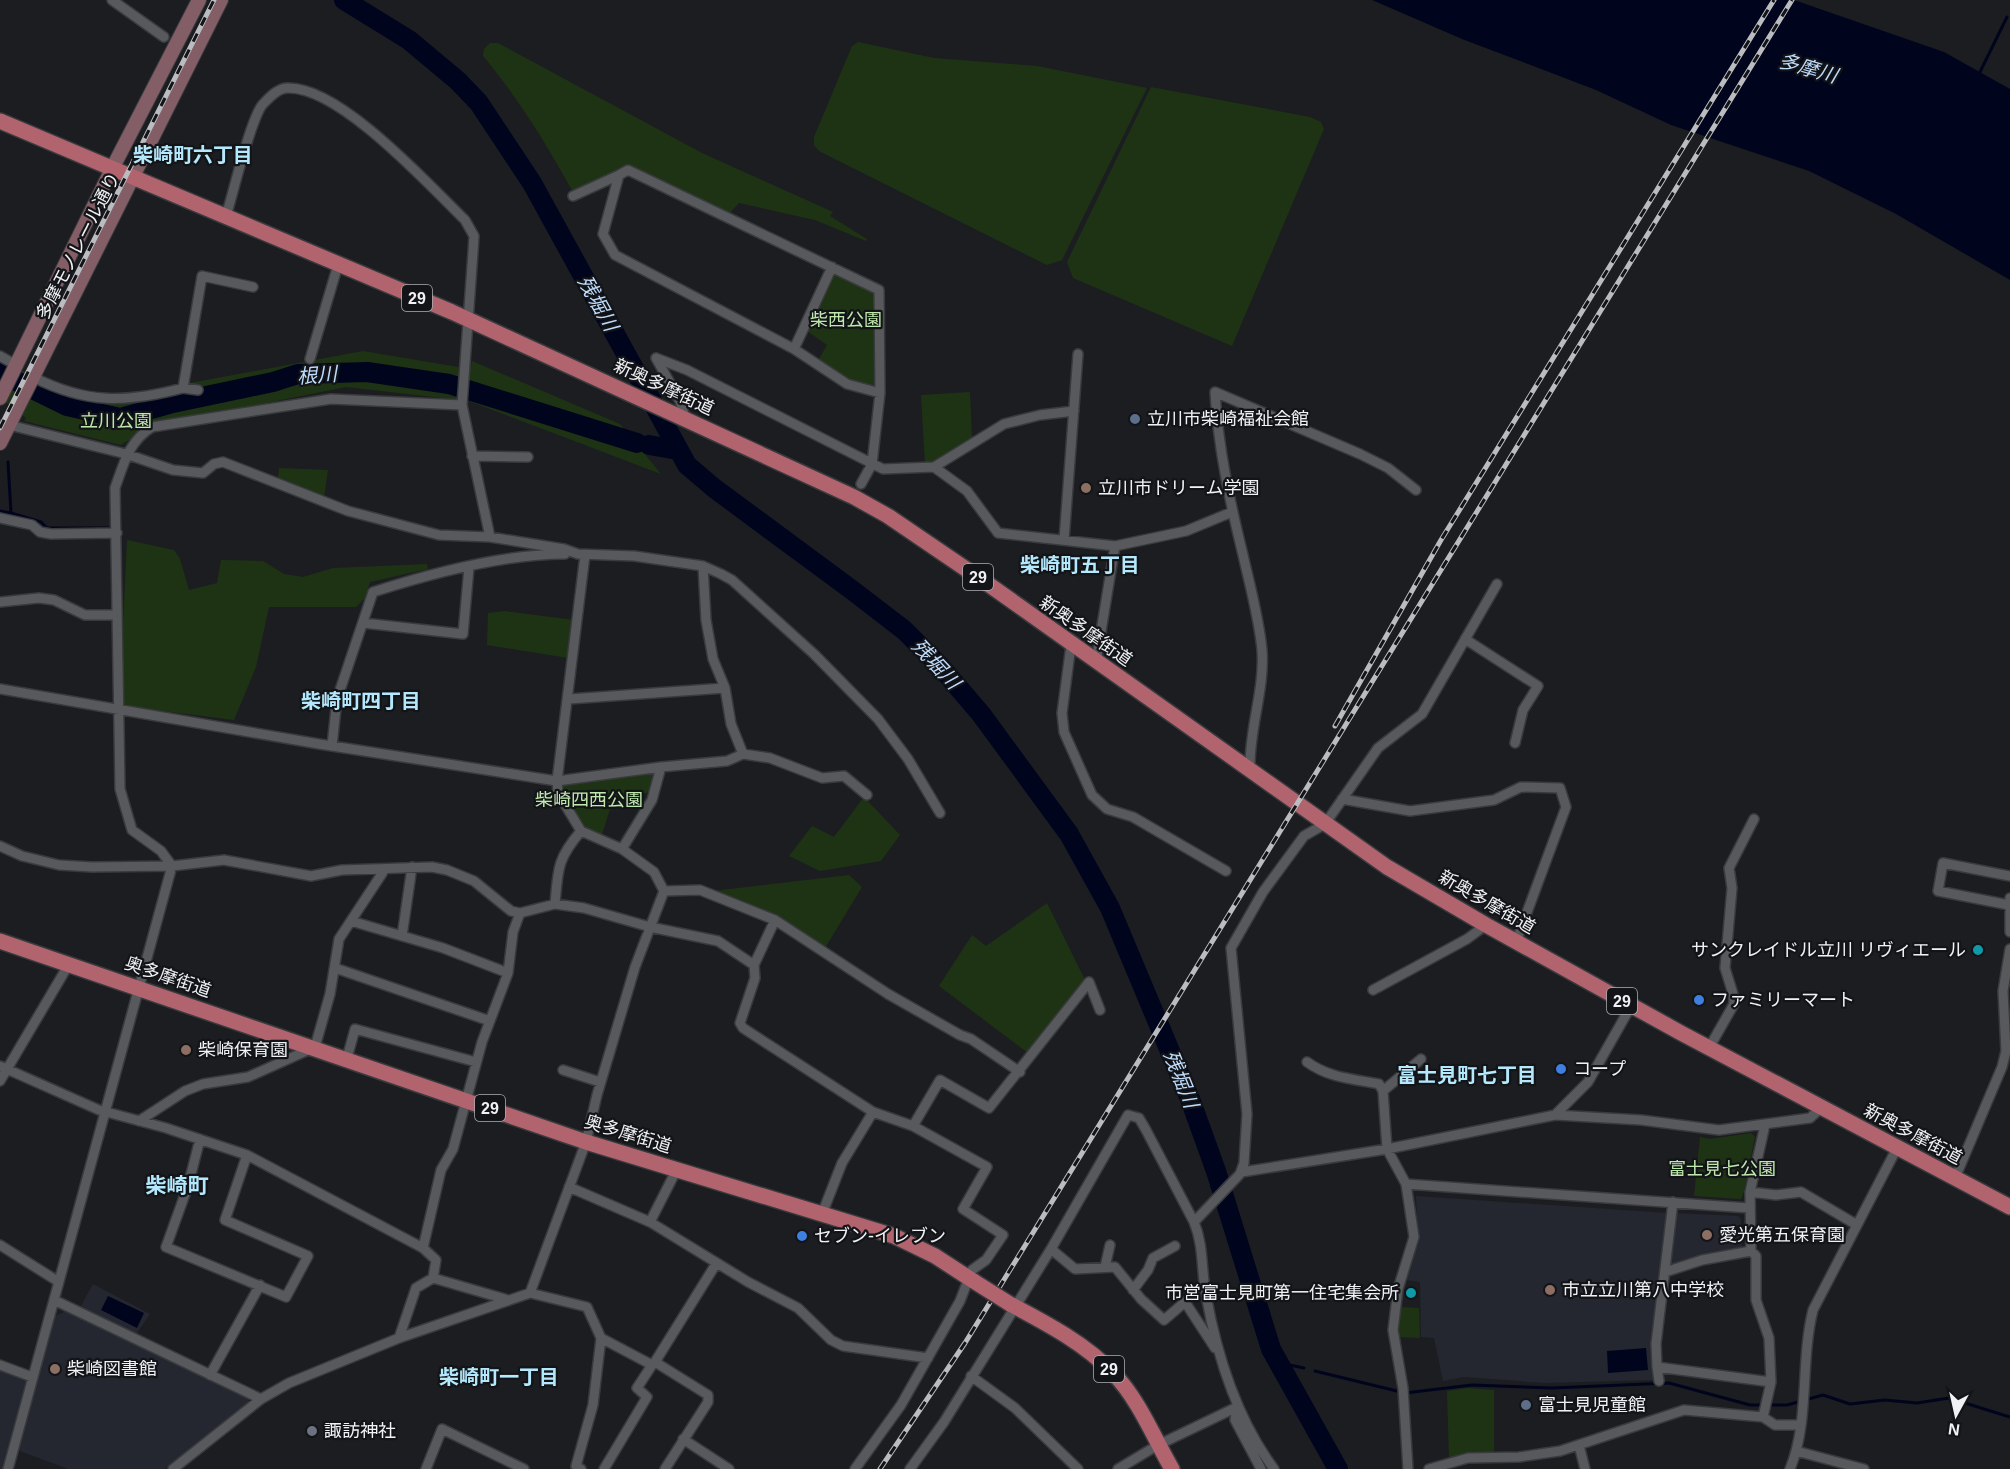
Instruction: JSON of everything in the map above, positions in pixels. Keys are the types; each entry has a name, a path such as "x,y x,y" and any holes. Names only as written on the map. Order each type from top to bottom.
{"main road":[{"name":"多摩モノレール通り","path":"0,398 112,169 199,0"},
{"name":"多摩モノレール通り","path":"0,443 4,425 16,410 221,0"},
{"name":"新奥多摩街道","path":"0,121 467,319 854,497 888,516 1250,768 1387,867 1631,1006 2010,1207"},
{"name":"奥多摩街道","path":"0,941 315,1047 586,1142 907,1242 935,1256 1095,1356 1115,1374 1172,1469"}],"street":[{"path":"112,0 164,37"},
{"path":"226,216 262,105 278,91 287,87 305,90 368,128 465,220 474,236 462,405 490,537"},
{"path":"573,196 628,170 879,290 880,393 872,464 861,484"},
{"path":"619,175 603,234 615,255 794,349 847,384 880,393"},
{"path":"310,359 339,265"},
{"path":"794,349 832,267"},
{"path":"183,388 202,276 253,287"},
{"path":"1064,540 1078,354"},
{"path":"0,356 16,367"},
{"path":"686,420 680,401 656,358 687,370 883,469 934,467 1004,424 1040,415 1074,411"},
{"path":"32,377 72,394 93,399 133,398 183,388 198,390"},
{"path":"1250,768 1250,749 1262,652 1258,619 1232,512 1216,426 1215,392 1360,454 1388,468 1416,489"},
{"path":"172,866 161,851 132,830 120,789 117,710 116,488 126,454 140,435 152,428 277,406 331,399 462,405"},
{"path":"4,425 126,454 173,470 203,473 214,464 223,462 348,511 439,535 490,537 564,549 582,555"},
{"path":"471,456 528,457"},
{"path":"934,467 967,491 998,533 1115,546 1186,531 1232,512"},
{"path":"0,518 32,525 40,532 51,534 117,533"},
{"path":"1096,662 1115,546"},
{"path":"530,1293 586,1142 600,1082 650,927 664,891 654,872 622,849 581,831 558,793 557,781 569,699 582,555"},
{"path":"332,746 337,699 373,592 424,576 526,556 634,556 703,566 732,580 814,654 878,719 908,759 940,813"},
{"path":"703,566 706,620 713,659 725,688 731,724 743,754"},
{"path":"363,622 463,634 469,568"},
{"path":"1194,1222 1241,1173 1247,1114 1231,948 1263,892 1286,858 1304,836 1325,824 1378,748 1422,714 1497,584"},
{"path":"0,602 39,598 54,600 85,615 117,615"},
{"path":"1466,639 1538,686 1523,710 1515,743"},
{"path":"1071,645 1062,713 1064,732 1092,795 1107,809 1133,817 1227,870"},
{"path":"569,699 725,688"},
{"path":"0,689 332,746 557,781 727,760 743,754 770,758 822,778 843,776 867,795"},
{"path":"622,849 652,800 661,767"},
{"path":"1342,799 1410,811 1494,800 1521,787 1560,788 1566,807 1516,942"},
{"path":"1710,1048 1734,1004 1725,968 1732,888 1729,868 1754,819"},
{"path":"555,904 558,869 563,852 581,831"},
{"path":"0,846 22,856 59,865 172,866 224,860 311,876 342,870 432,867 461,874 474,881 503,907 520,913 555,904 584,908 650,927 718,941 754,965"},
{"path":"2010,876 1943,863 1938,891 2010,905"},
{"path":"8,1469 172,866"},
{"path":"402,936 412,867"},
{"path":"139,1121 185,1091 203,1084 248,1077 315,1047 324,1021 339,939 385,869"},
{"path":"664,891 700,890 775,920 888,994 971,1039 1020,1072"},
{"path":"2010,898 2010,932"},
{"path":"423,1248 441,1170 453,1149 476,1062 508,973 513,932 520,913"},
{"path":"775,920 754,965 755,978 740,1023 743,1028 873,1112 913,1126 987,1167 963,1209 1003,1234 986,1260 972,1270 972,1280 901,1405 855,1469"},
{"path":"351,921 443,948 508,973"},
{"path":"1373,990 1467,939 1486,925"},
{"path":"1954,1178 2002,1067 2006,1051 2010,949"},
{"path":"0,1081 3,1068 69,964"},
{"path":"335,969 490,1021"},
{"path":"913,1126 940,1080 989,1108 1020,1072 1089,982 1100,1010"},
{"path":"1555,1115 1588,1082 1631,1006"},
{"path":"347,1058 355,1029 476,1062"},
{"path":"1383,1091 1421,1059"},
{"path":"1307,1062 1320,1072 1332,1076 1379,1084 1383,1091 1387,1149 1406,1184 1414,1237 1398,1289 1393,1330 1403,1393 1408,1469"},
{"path":"3,1068 106,1112 247,1155 423,1248 436,1260 433,1278"},
{"path":"562,1070 600,1082"},
{"path":"1241,1173 1387,1149 1555,1115 1641,1120 1707,1130 1810,1118 1822,1107"},
{"path":"822,1214 842,1163 873,1112"},
{"path":"910,1469 971,1376 1012,1305 1050,1249 1128,1115 1139,1118 1201,1237 1205,1292 1228,1382"},
{"path":"1765,1125 1749,1192 1751,1251 1756,1256 1756,1300 1769,1338 1771,1382 1765,1409 1776,1425 1800,1425"},
{"path":"200,1139 188,1186 166,1247 286,1297 308,1256 225,1220 241,1180 247,1155"},
{"path":"1790,1469 1796,1451 1800,1425 1806,1338 1813,1310 1897,1148"},
{"path":"650,1222 677,1169"},
{"path":"1406,1184 1749,1208"},
{"path":"569,1187 650,1222 716,1264 798,1308 831,1340 843,1346 928,1358"},
{"path":"1749,1192 1776,1195 1801,1192 1857,1225"},
{"path":"1659,1381 1656,1344 1673,1202"},
{"path":"0,1245 59,1282"},
{"path":"1105,1267 1110,1245"},
{"path":"1133,1290 1148,1270 1153,1258 1175,1246"},
{"path":"1050,1249 1075,1269 1115,1267 1133,1290 1164,1320 1185,1302 1214,1343 1237,1407 1274,1469"},
{"path":"1665,1272 1702,1260 1751,1251"},
{"path":"604,1469 647,1397 637,1388 716,1264"},
{"path":"399,1338 416,1288 433,1278 505,1299"},
{"path":"210,1375 260,1285"},
{"path":"173,1469 261,1399 290,1383 399,1338 505,1299 530,1293 587,1307 601,1338 593,1405 577,1468"},
{"path":"54,1300 261,1399"},
{"path":"601,1338 708,1395 708,1402 665,1469"},
{"path":"0,1365 32,1377"},
{"path":"1657,1367 1771,1382"},
{"path":"971,1376 1015,1408 1078,1469"},
{"path":"1118,1469 1158,1445 1237,1407"},
{"path":"1237,1407 1235,1420 1261,1469"},
{"path":"1429,1469 1468,1458 1520,1457 1560,1451 1684,1410 1765,1409"},
{"path":"426,1469 442,1429 524,1469"},
{"path":"683,1439 729,1469"},
{"path":"1579,1445 1585,1469"},
{"path":"1796,1451 1864,1469"}],"shaded area":[{"name":"市立立川第八中学校","path":"1416,1196 1668,1213 1655,1380 1545,1383 1464,1377 1443,1381 1434,1338 1421,1337 1420,1282 1407,1280 1418,1238"},
{"name":"愛光第五保育園","path":"1675,1213 1738,1216 1741,1219 1742,1249 1704,1255 1668,1265"},
{"path":"93,1284 150,1314 131,1342 247,1398 249,1402 165,1469 68,1469 9,1447 3,1469 0,1469 0,1370 36,1383 55,1316 66,1311 76,1315"}],"green space":[{"path":"858,42 934,58 1037,66 1147,88 1062,260 1047,265 819,151 814,145 814,137 852,46"},
{"path":"490,43 498,43 702,153 833,212 830,216 867,239 866,241 815,220 739,203 729,214 628,167 573,192 531,122 483,56 484,49"},
{"path":"1151,87 1310,117 1321,122 1324,129 1232,346 1073,278 1067,262"},
{"name":"柴西公園","path":"834,273 874,294 879,380 872,386 848,381 819,359 827,345 807,331"},
{"name":"立川公園","path":"363,351 470,369 472,361 620,424 661,474 469,401 346,387 151,426 121,445 24,421 26,418 0,398 0,361 93,401"},
{"path":"970,392 972,440 934,464 925,465 921,395"},
{"path":"279,468 328,470 324,497 278,478"},
{"path":"127,540 174,550 180,559 189,590 217,583 221,560 263,561 284,574 303,577 333,568 427,564 428,569 370,582 365,598 356,607 269,607 256,667 234,720 124,706 123,624"},
{"path":"505,611 574,620 568,658 487,645 488,613"},
{"name":"柴崎四西公園","path":"655,769 651,792 613,799 601,838 584,832 561,793 562,781"},
{"path":"864,797 900,835 881,861 820,871 789,856 812,826 834,837"},
{"path":"849,875 862,887 825,948 775,915 713,891"},
{"path":"1047,903 1085,980 1028,1053 939,986 972,935 986,946"},
{"name":"富士見七公園","path":"1751,1133 1755,1137 1741,1199 1694,1196 1700,1137 1710,1139"},
{"path":"1401,1307 1419,1308 1420,1338 1398,1337"},
{"path":"1467,1388 1494,1390 1494,1452 1449,1459 1447,1391"}],"water":[{"name":"多摩川","path":"1372,0 1794,0 1944,52 2010,89 2010,280 1896,214 1809,171 1671,125 1596,90 1462,39"},
{"path":"108,1296 144,1313 137,1328 101,1310"},
{"path":"1646,1348 1648,1370 1608,1373 1607,1351"}],"waterway":[{"name":"残堀川","path":"344,0 409,40 458,81 479,103 532,183 687,465 714,488 904,630 939,665 981,714 1069,834 1110,908 1190,1099 1216,1171 1271,1349 1338,1469"},
{"path":"1979,74 2007,17"},
{"name":"根川","path":"0,373 67,406 120,418 173,403 273,382 298,374 367,372 449,384 637,443"},
{"name":"根川","path":"649,445 678,450"},
{"path":"8,462 11,513 41,522 47,528 109,528"},
{"path":"0,511 11,513"},
{"path":"1280,1363 1304,1368"},
{"path":"1315,1371 1405,1393 1472,1385 1552,1388 1669,1383 1750,1405 1762,1405"},
{"path":"1769,1405 1787,1405 1823,1395 1850,1404 1885,1400 1917,1403 1949,1398 2010,1417"}],"railway":[{"path":"0,428 214,0"},
{"path":"1335,726 1441,540 1774,0"},
{"path":"880,1469 965,1343 1792,0"}],"place":[{"name":"立川市柴崎福祉会館","path":"1135,419"},
{"name":"立川市ドリーム学園","path":"1086,488"},
{"name":"サンクレイドル立川 リヴィエール","path":"1978,950"},
{"name":"ファミリーマート","path":"1699,1000"},
{"name":"柴崎保育園","path":"186,1050"},
{"name":"コープ","path":"1561,1069"},
{"name":"愛光第五保育園","path":"1707,1235"},
{"name":"セブン-イレブン","path":"802,1236"},
{"name":"市立立川第八中学校","path":"1550,1290"},
{"name":"市営富士見町第一住宅集会所","path":"1411,1293"},
{"name":"柴崎図書館","path":"55,1369"},
{"name":"富士見児童館","path":"1526,1405"},
{"name":"諏訪神社","path":"312,1431"}],"district":[{"name":"柴崎町六丁目","path":"193,155"},
{"name":"柴崎町五丁目","path":"1080,565"},
{"name":"柴崎町四丁目","path":"361,701"},
{"name":"富士見町七丁目","path":"1467,1075"},
{"name":"柴崎町","path":"177,1186"},
{"name":"柴崎町一丁目","path":"499,1377"}]}
